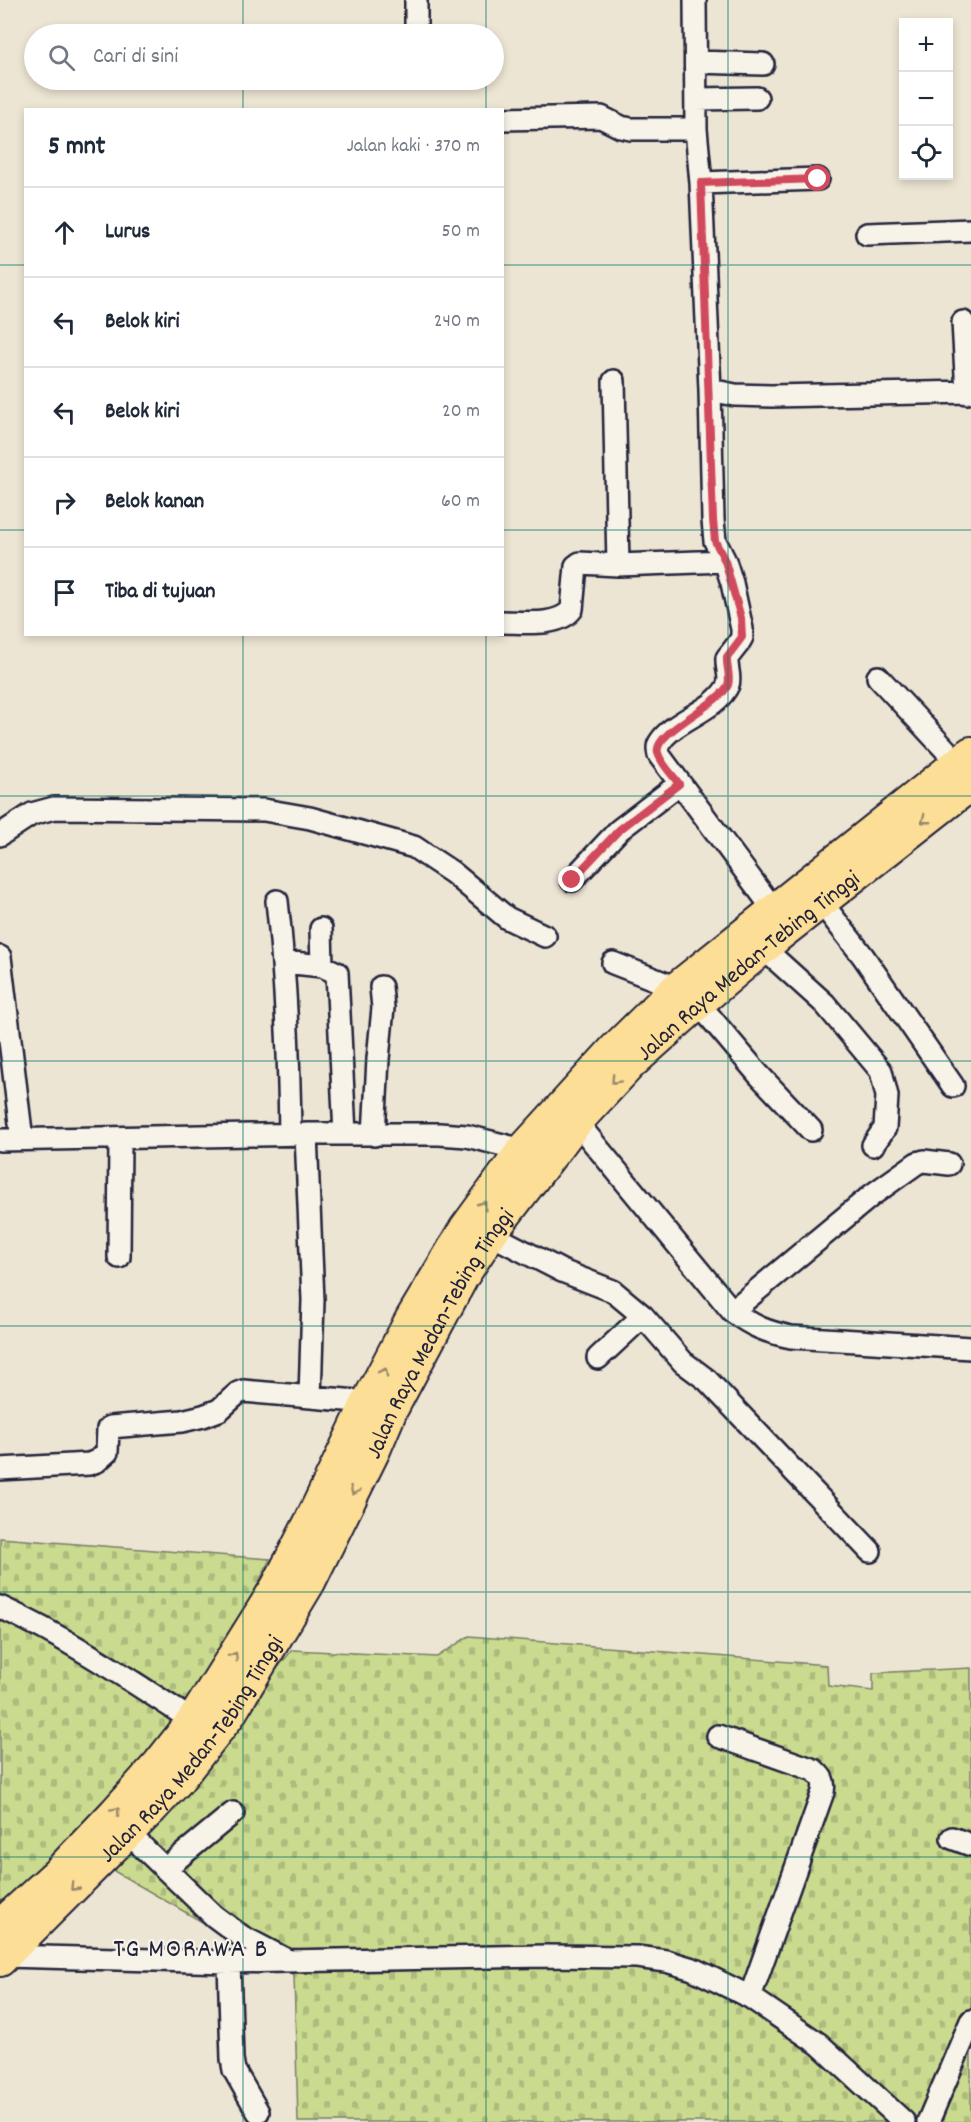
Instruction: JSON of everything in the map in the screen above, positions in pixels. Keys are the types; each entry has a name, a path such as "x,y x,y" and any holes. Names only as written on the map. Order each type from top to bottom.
{"highway":[{"name":"Jalan Raya Medan-Tebing Tinggi","path":"687,995 763,948 821,902 967,767"},
{"name":"Jalan Raya Medan-Tebing Tinggi","path":"4,1914 58,1873 159,1764 192,1721 277,1587 411,1320 466,1228 524,1150 630,1064 687,995 774,910 967,767"},
{"name":"Jalan Raya Medan-Tebing Tinggi","path":"2,1958 177,1781 229,1715 309,1582 420,1354 462,1277 570,1114"}],"street":[{"path":"416,0 416,24"},
{"path":"695,0 696,129 701,183 713,520 715,541 725,561 741,618 742,637 727,657 729,680 722,695 672,730 657,747 658,755 774,910"},
{"path":"696,62 764,64"},
{"path":"697,99 757,98"},
{"path":"504,118 601,117 631,129 696,129"},
{"path":"701,183 818,179"},
{"path":"867,234 971,230"},
{"path":"710,390 735,395 771,396 969,392 963,322"},
{"path":"614,381 618,565"},
{"path":"504,622 549,621 563,617 572,609 578,564 618,565 725,561"},
{"path":"878,676 967,767"},
{"path":"572,880 619,830 679,784"},
{"path":"0,835 32,814 54,808 264,810 310,818 414,847 453,873 507,918 544,936"},
{"path":"277,901 284,962 289,1056 313,1300 310,1397"},
{"path":"821,902 863,956 953,1086"},
{"path":"321,929 322,966"},
{"path":"763,948 825,1004 881,1071 887,1096 885,1128 873,1145"},
{"path":"0,957 22,1140"},
{"path":"284,962 322,966 337,973 345,1134"},
{"path":"613,963 687,995 811,1130"},
{"path":"374,1135 383,1008 381,987"},
{"path":"570,1114 732,1311 752,1325 790,1337 971,1347"},
{"path":"0,1140 298,1134 439,1134 467,1136 524,1150"},
{"path":"119,1257 120,1139"},
{"path":"732,1311 872,1195 916,1163 924,1161 949,1164"},
{"path":"490,1234 562,1271 603,1286 643,1316 683,1362 707,1380 870,1551"},
{"path":"598,1358 643,1316"},
{"path":"0,1469 89,1464 97,1461 107,1452 110,1426 182,1421 203,1416 219,1410 243,1391 368,1402"},
{"path":"0,1607 105,1664 192,1721"},
{"path":"718,1736 813,1770 824,1781 823,1792 750,1997"},
{"path":"165,1869 233,1813"},
{"path":"128,1833 223,1923 241,1936 288,1961"},
{"path":"2,1958 229,1962 546,1956 666,1961 693,1969 750,1997 819,2044 904,2122"},
{"path":"229,1962 234,2070 258,2112"},
{"path":"928,2122 971,2021"}],"green space":[{"path":"0,1538 270,1559 225,1652 172,1731 39,1873 0,1909"},
{"path":"469,1636 827,1665 828,1686 873,1691 873,1673 971,1668 971,2122 298,2122 294,1975 114,1871 292,1650 437,1657"}],"district":[{"name":"TG MORAWA B","path":"191,1947"}],"route":[{"path":"572,880 619,830 679,784 658,755 657,747 672,730 722,695 729,680 727,657 742,637 738,604 725,561 715,541 713,520 701,183 818,179"}]}
